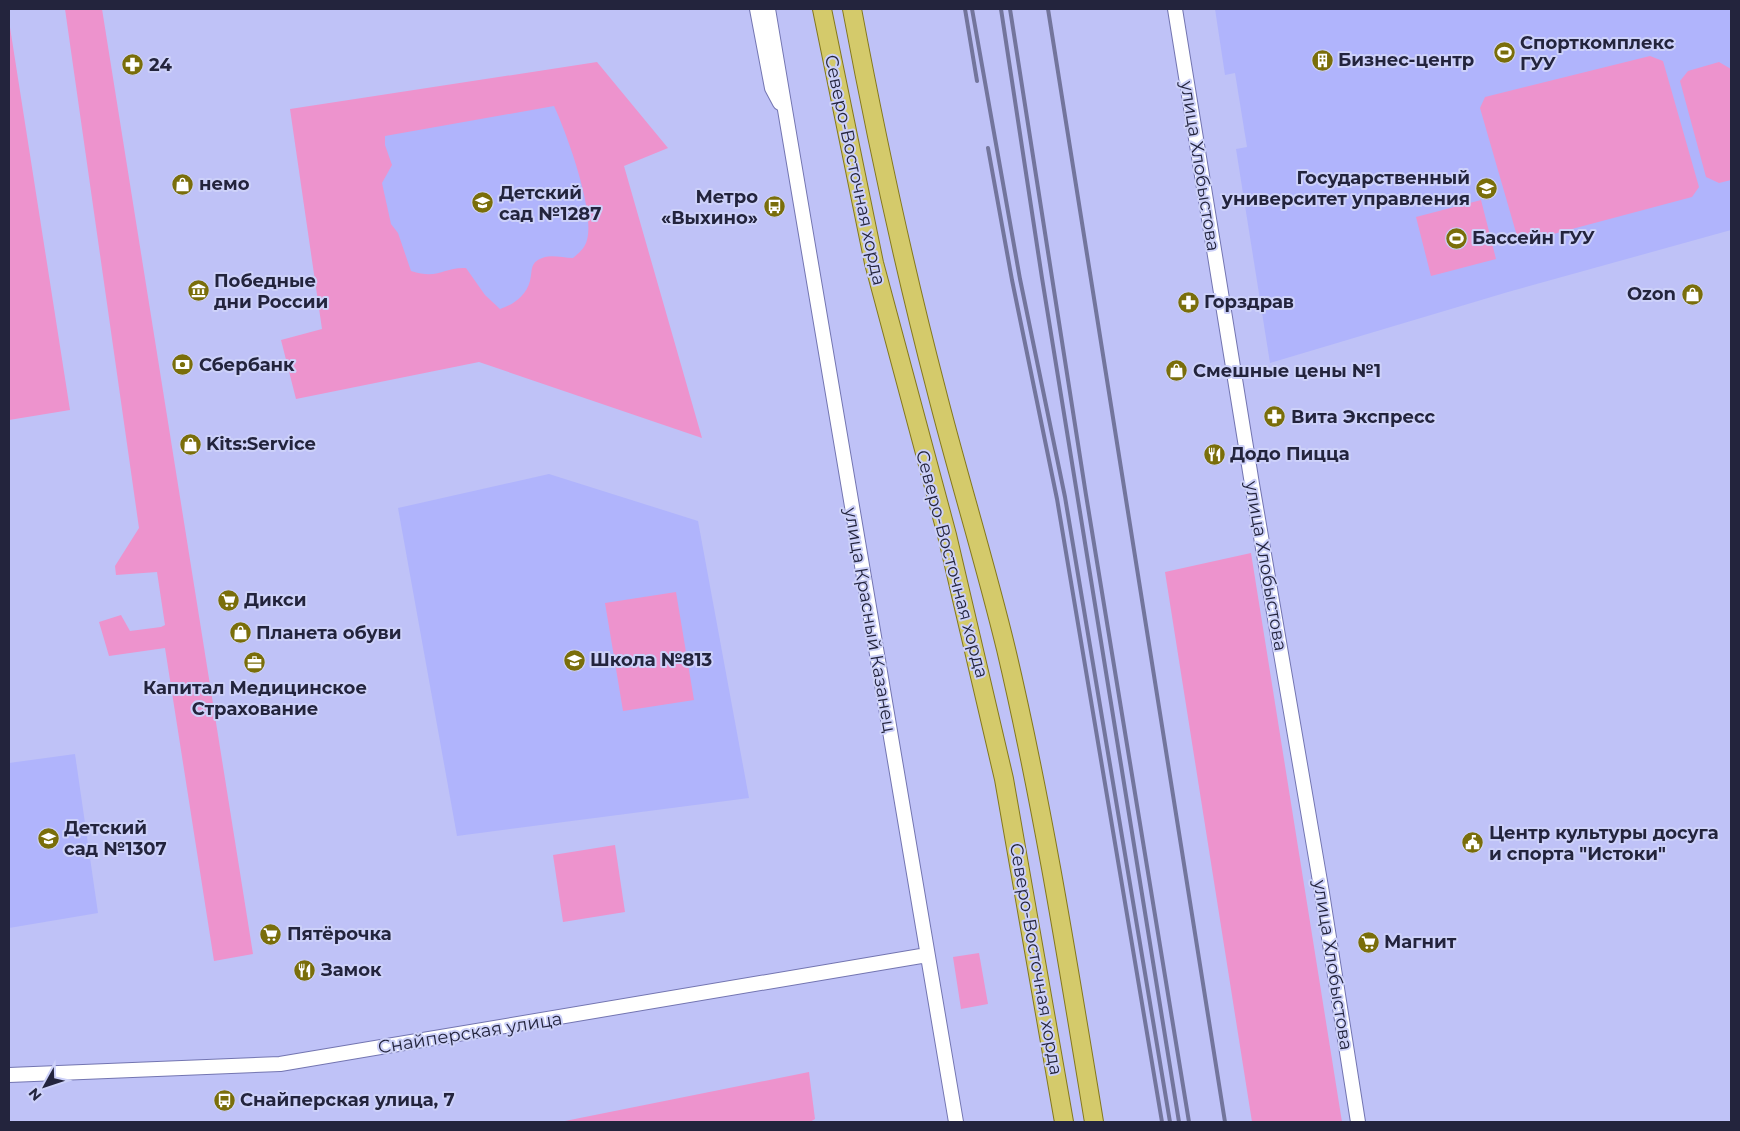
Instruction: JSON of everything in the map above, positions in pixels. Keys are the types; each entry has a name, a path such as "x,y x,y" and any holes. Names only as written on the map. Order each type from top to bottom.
{"main road":[{"name":"Северо-Восточная хорда","path":"822,9 874,263 947,535 1004,779 1064,1122"},
{"name":"Северо-Восточная хорда","path":"852,9 888,191 915,307 1006,648 1033,772 1059,909 1094,1122"}],"street":[{"name":"улица Красный Казанец","path":"757,9 772,88 787,117"},
{"name":"улица Красный Казанец","path":"768,9 956,1122"},
{"name":"улица Хлобыстова","path":"1174,9 1252,484 1322,893 1358,1122"},
{"name":"Снайперская улица","path":"9,1075 280,1064 927,954"}],"shaded area":[{"path":"65,9 102,9 253,954 214,961 165,648 109,656 99,622 121,615 130,631 165,625 157,572 116,575 115,566 139,528"},
{"name":"Государственный университет управления","path":"1215,9 1731,9 1731,230 1508,292 1270,363 1236,149 1247,147 1235,73 1225,75"},
{"path":"9,21 70,410 9,420"},
{"path":"1650,56 1663,61 1699,187 1692,197 1527,241 1517,236 1480,108 1485,97"},
{"path":"597,62 668,148 624,166 702,438 479,362 296,399 281,340 322,329 290,109","holes":["554,106 584,192 588,227 587,240 580,252 573,258 548,256 536,261 525,291 510,305 500,309 485,295 466,268 452,269 435,274 411,271 398,233 391,224 382,183 392,165 385,145 385,136"]},
{"path":"1719,62 1731,69 1731,180 1719,183 1706,177 1680,81 1688,71"},
{"name":"Детский сад №1287","path":"565,77 607,290 400,330 358,116"},
{"name":"Бассейн ГУУ","path":"1481,200 1496,259 1431,276 1416,217"},
{"name":"Школа №813","path":"549,474 698,521 749,798 457,836 398,508"},
{"path":"1251,553 1342,1122 1252,1122 1165,572"},
{"path":"676,592 694,700 623,711 605,603"},
{"name":"Детский сад №1307","path":"75,754 98,913 9,928 9,763"},
{"path":"615,845 625,912 563,922 553,855"},
{"path":"979,953 988,1004 961,1009 953,957"},
{"path":"809,1072 815,1119 810,1122 560,1122"}],"railway":[{"path":"965,9 977,81"},
{"path":"972,9 1020,279 1065,497 1170,1122"},
{"path":"1001,9 1042,278 1179,1122"},
{"path":"1010,9 1086,495 1189,1122"},
{"path":"1048,9 1225,1122"},
{"path":"988,148 1012,280 1057,499 1162,1122"}],"place":[{"name":"Спорткомплекс ГУУ","path":"1504,53"},
{"name":"Бизнес-центр","path":"1322,60"},
{"name":"24","path":"133,65"},
{"name":"немо","path":"183,184"},
{"name":"Государственный университет управления","path":"1486,188"},
{"name":"Детский сад №1287","path":"483,203"},
{"name":"Метро «Выхино»","path":"774,207"},
{"name":"Бассейн ГУУ","path":"1456,238"},
{"name":"Победные дни России","path":"198,291"},
{"name":"Ozon","path":"1692,294"},
{"name":"Горздрав","path":"1188,302"},
{"name":"Сбербанк","path":"183,365"},
{"name":"Смешные цены №1","path":"1177,371"},
{"name":"Вита Экспресс","path":"1275,417"},
{"name":"Kits:Service","path":"190,444"},
{"name":"Додо Пицца","path":"1214,454"},
{"name":"Дикси","path":"228,600"},
{"name":"Планета обуви","path":"240,633"},
{"name":"Школа №813","path":"574,660"},
{"name":"Капитал Медицинское Страхование","path":"255,663"},
{"name":"Детский сад №1307","path":"48,838"},
{"name":"Центр культуры досуга и спорта \"Истоки\"","path":"1473,843"},
{"name":"Пятёрочка","path":"271,934"},
{"name":"Магнит","path":"1368,942"},
{"name":"Замок","path":"305,970"},
{"name":"Снайперская улица, 7","path":"224,1100"}]}
